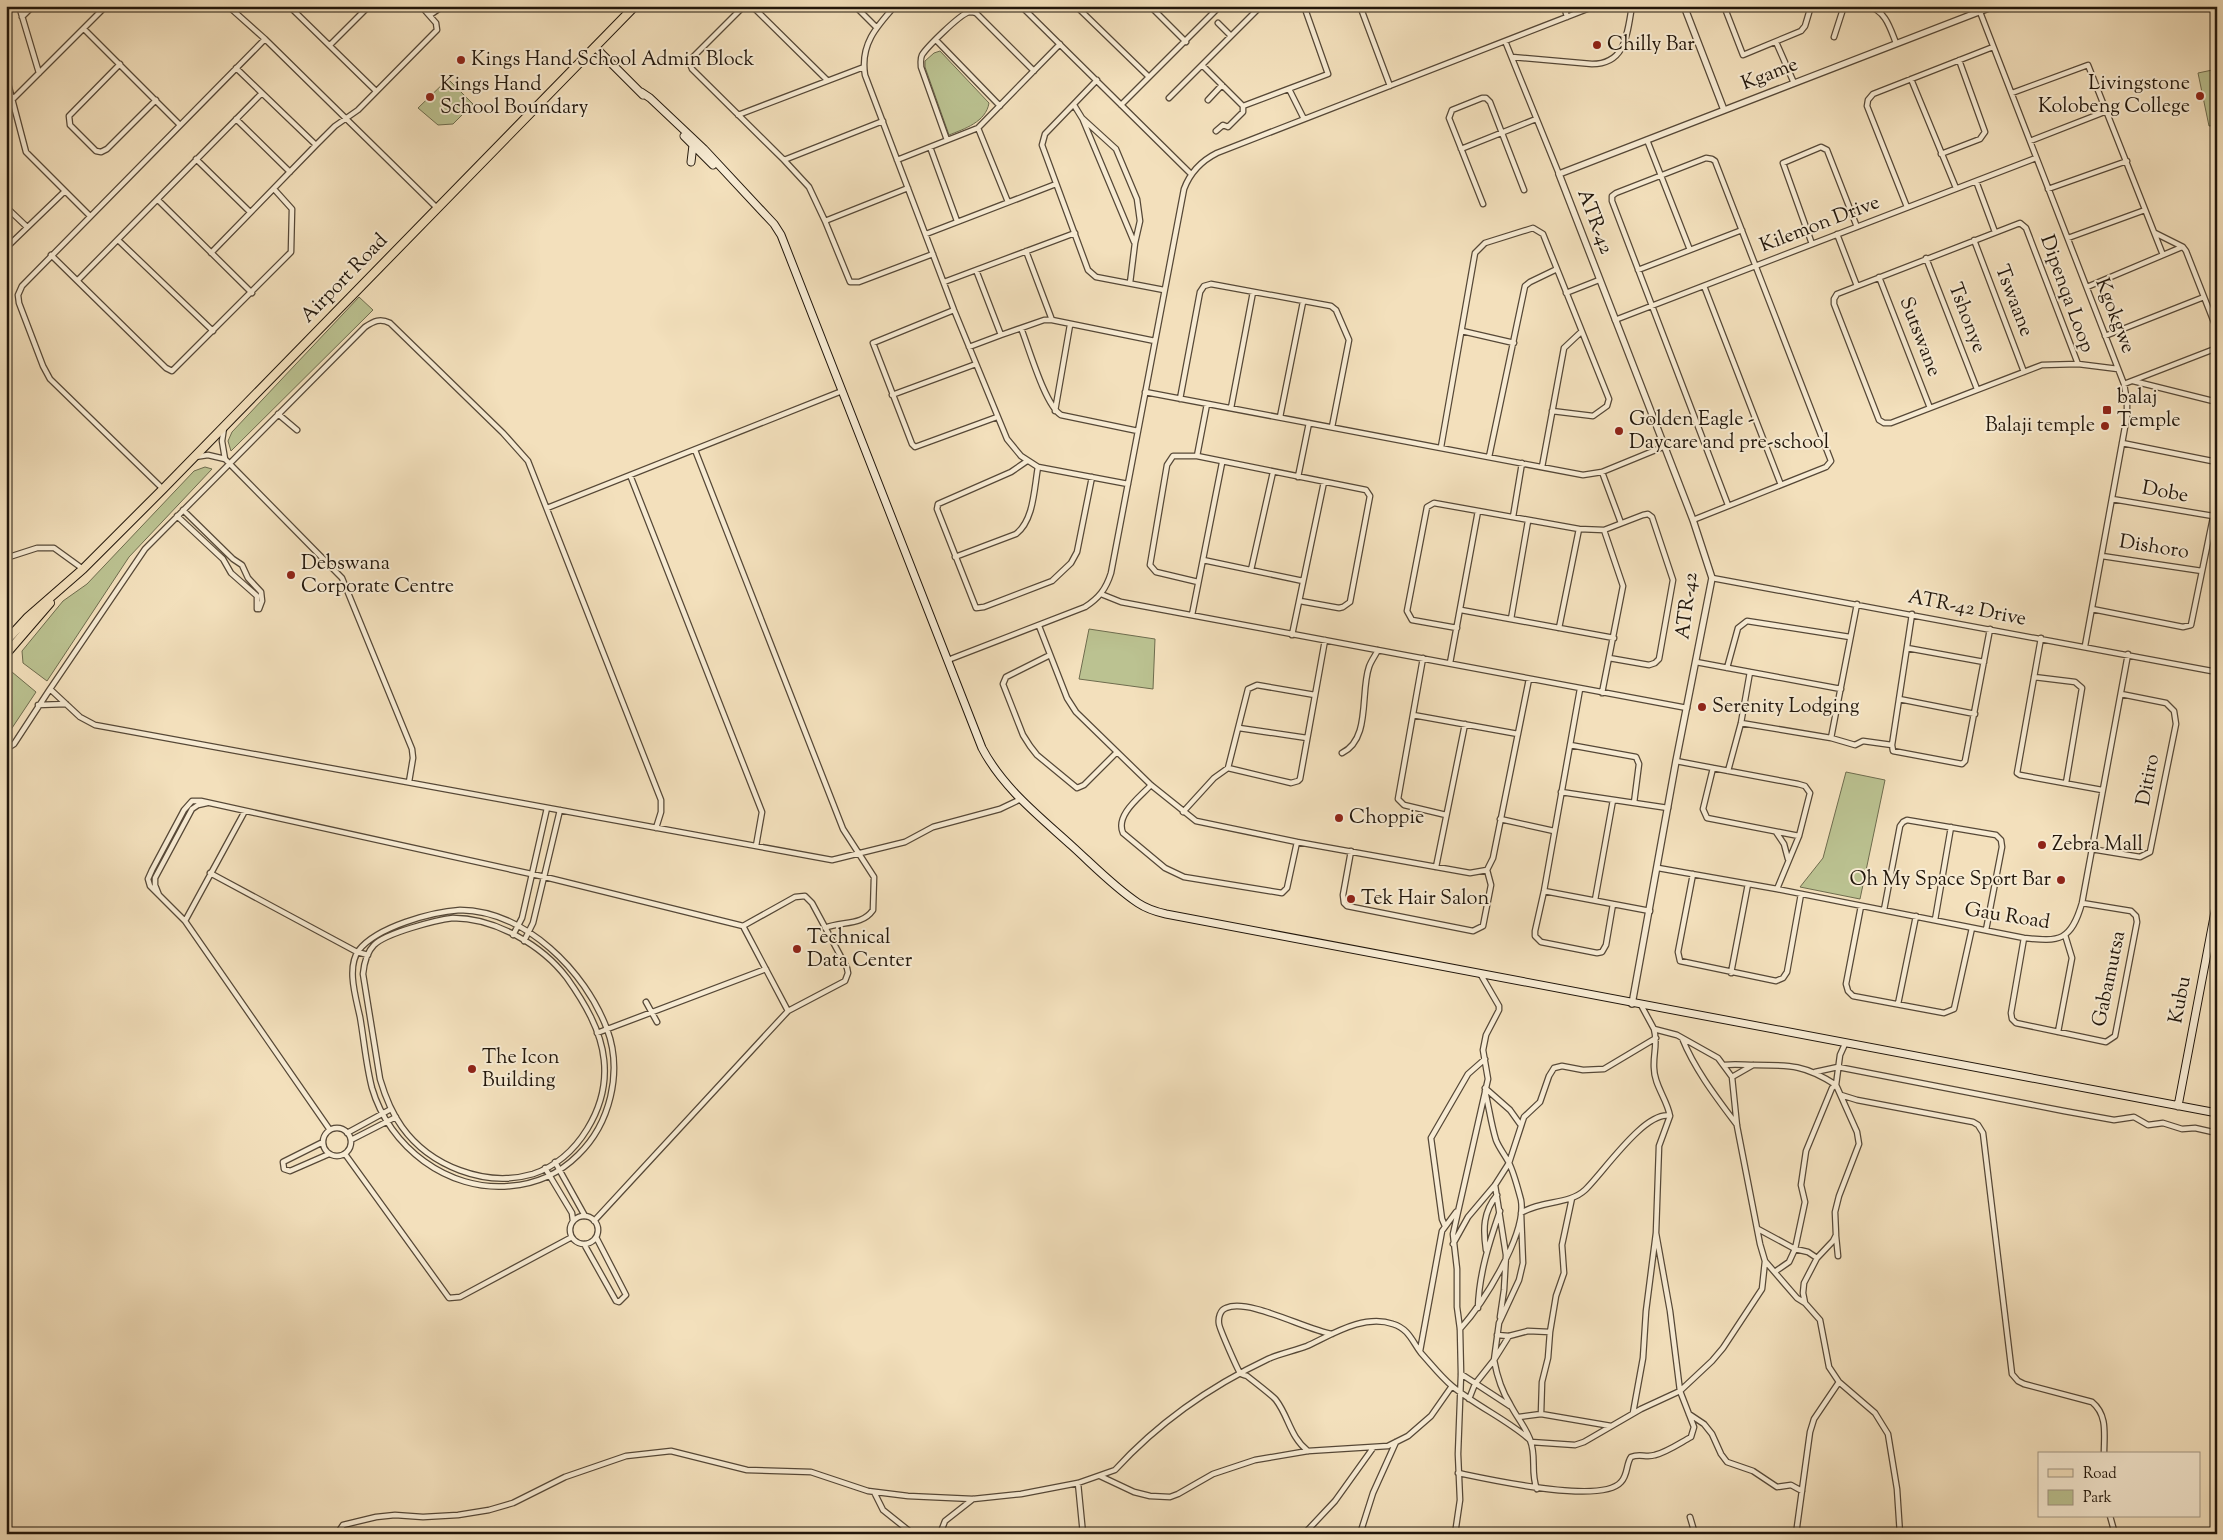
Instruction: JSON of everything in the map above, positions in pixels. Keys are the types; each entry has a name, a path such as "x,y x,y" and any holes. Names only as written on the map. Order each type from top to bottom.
{"main road":[{"name":"Airport Road","path":"6,641 28,617 83,568 225,427 635,6"},
{"path":"595,47 641,92 704,148 782,235 985,754 1005,783 1115,885 1139,904 1154,911 1481,975 2217,1113"},
{"path":"641,92 647,101 726,178 733,182"},
{"path":"693,145 691,162 698,158 707,159"},
{"name":"Airport Road","path":"6,654 76,574"},
{"name":"Kubu","path":"2178,1106 2217,900"},
{"path":"2181,1088 2187,1104 2195,1109"}],"street":[{"path":"20,6 39,73"},
{"path":"22,17 33,6"},
{"path":"12,100 106,6"},
{"path":"228,6 265,39 437,208"},
{"path":"289,6 376,91"},
{"path":"330,45 369,6"},
{"path":"211,252 316,145 358,110 437,30 436,23 421,6"},
{"path":"430,15 443,6"},
{"path":"744,6 692,58 690,64 692,69 809,187 850,282 859,282 934,254"},
{"path":"752,6 827,80"},
{"path":"855,6 876,26"},
{"path":"895,6 876,26 866,44 864,67 882,122 997,417 1013,449 1027,461 1038,467 1128,484"},
{"path":"1021,6 1191,174"},
{"path":"1076,6 1148,76"},
{"path":"1150,6 1186,42"},
{"path":"1121,105 1220,6"},
{"path":"1170,98 1261,6"},
{"path":"1244,106 1328,74 1304,6"},
{"path":"1564,6 1568,17"},
{"path":"948,660 1039,626 1085,606 1101,594 1111,573 1184,189 1191,174 1199,165 1217,152 1594,6"},
{"path":"1512,57 1592,64 1608,62 1620,53 1628,32 1632,6"},
{"path":"1684,6 1724,110"},
{"path":"1724,6 1742,55 1801,31 1805,26 1811,6"},
{"path":"1834,37 1844,6"},
{"path":"1868,6 1880,11 1885,17 1896,43"},
{"name":"Kgame","path":"1558,174 1994,6"},
{"path":"1363,7 1390,86"},
{"path":"947,140 921,67 922,55 963,15 970,12 976,13 1034,71"},
{"name":"Kgokgwe","path":"1980,12 2124,384 2127,401 2122,443 2085,646"},
{"path":"1218,23 1231,36"},
{"path":"84,29 180,125"},
{"path":"163,489 45,372 19,303 18,295 22,286 265,39"},
{"path":"936,40 1000,106"},
{"path":"1505,41 1558,174"},
{"path":"1776,42 1794,83"},
{"path":"897,160 978,128 1060,44"},
{"path":"1908,207 1867,106 1868,100 1873,94 1993,47"},
{"path":"1941,154 1980,139 1985,132 1959,60"},
{"path":"120,64 69,116 70,125 96,151 100,152 107,149 156,100"},
{"path":"1202,65 1244,106"},
{"path":"2012,93 2088,65 2163,255"},
{"path":"738,115 864,67"},
{"path":"236,68 316,145"},
{"path":"6,76 26,152 90,216"},
{"path":"1911,79 1956,188"},
{"path":"1097,80 1045,134 1042,139 1042,145 1088,270 1092,275 1164,290"},
{"path":"1208,100 1222,85"},
{"path":"1289,89 1304,119"},
{"path":"78,280 262,93"},
{"path":"1483,204 1448,118 1450,113 1482,98 1486,98 1490,102 1524,190"},
{"path":"1074,105 1082,118 1135,243"},
{"path":"1216,131 1223,125 1228,127 1243,112 1244,106"},
{"path":"2030,141 2107,111"},
{"path":"1082,118 1110,143 1119,156 1140,211 1130,283"},
{"path":"236,119 290,172"},
{"path":"1460,149 1536,119"},
{"path":"784,160 882,122"},
{"path":"978,128 1008,202"},
{"path":"1647,140 1690,250"},
{"path":"930,147 957,221"},
{"path":"1812,244 1782,167 1786,161 1821,147 1827,150 1856,227"},
{"path":"1693,520 1826,467 1830,464 1831,458 1715,161 1712,158 1706,158 1616,193 1612,196 1612,201 1728,505"},
{"name":"Kilemon Drive","path":"1615,320 2036,158"},
{"path":"196,159 250,212"},
{"path":"2048,189 2127,161"},
{"name":"ATR-42","path":"1558,174 1693,520 1712,578 1676,761 1632,1004"},
{"path":"1976,180 1995,232"},
{"path":"926,234 1056,184"},
{"path":"51,256 78,280 168,370 175,370 292,250 292,209 274,188"},
{"path":"824,221 908,188"},
{"path":"6,248 65,191"},
{"path":"158,200 252,293"},
{"path":"6,207 27,227"},
{"path":"2068,238 2145,210"},
{"name":"Dipenqa Loop","path":"2018,223 2026,228 2078,364 2049,364 1977,389 1891,424 1884,423 1879,420 1834,304 1834,299 1837,294 1974,240 2018,223"},
{"path":"1440,447 1475,253 1485,244 1533,228 1543,234 1609,399 1607,406 1592,416 1552,410"},
{"path":"1638,270 1742,230"},
{"path":"944,282 1075,233"},
{"path":"2154,233 2183,247 2186,251 2217,330"},
{"path":"1837,234 1857,286"},
{"path":"118,240 213,332"},
{"name":"Tswaane","path":"1974,240 2024,372"},
{"path":"2087,287 2183,247"},
{"path":"1026,251 1052,320"},
{"name":"Tshonye","path":"1926,258 1977,389"},
{"path":"1489,457 1525,286 1557,269"},
{"path":"976,270 1001,335"},
{"name":"Sutswane","path":"1879,277 1930,408"},
{"path":"1566,294 1599,280"},
{"path":"1180,398 1200,292 1204,286 1211,284 1254,292 1334,308 1348,336 1332,427"},
{"path":"1704,286 1781,485"},
{"path":"1231,408 1254,292"},
{"path":"2105,336 2204,297"},
{"path":"1280,417 1304,302"},
{"path":"954,310 873,343 892,395 912,444 915,447 997,417"},
{"path":"6,750 14,744 38,705 50,690 137,559 227,461 278,414 365,327 376,320 383,320 390,323 525,456 661,800 661,812 656,828"},
{"path":"969,347 1021,328 1052,320 1155,341"},
{"path":"1055,411 1070,325"},
{"path":"1021,328 1047,397 1055,411 1061,415 1138,431"},
{"path":"1462,331 1514,343"},
{"path":"1542,467 1564,348 1581,332"},
{"path":"2124,384 2217,348"},
{"path":"892,395 976,364"},
{"path":"2078,364 2118,370"},
{"path":"2132,381 2217,402"},
{"path":"546,508 842,391"},
{"path":"1145,392 1583,475 1602,472 1663,447"},
{"path":"1197,456 1207,404"},
{"path":"278,414 297,430"},
{"path":"1298,477 1309,422"},
{"path":"225,427 222,441 227,461"},
{"path":"2122,443 2217,462"},
{"path":"695,450 843,829 874,877 873,910 855,922 835,924 825,928"},
{"path":"193,457 208,455 227,461 334,568 345,583 412,749 413,758 409,782"},
{"path":"1198,582 1156,572 1150,565 1170,459 1177,455 1197,456 1362,489 1369,492 1370,496 1350,602 1339,608 1300,601"},
{"path":"1027,461 1011,472 938,504 937,509 976,608 984,607 1052,581 1062,573 1077,552 1092,477"},
{"path":"1192,616 1222,462"},
{"path":"1513,517 1522,463"},
{"path":"955,557 1016,534 1023,528 1028,520 1038,467"},
{"path":"1251,570 1273,472"},
{"path":"1602,472 1621,523"},
{"path":"630,475 762,812 756,846"},
{"path":"1292,635 1324,482"},
{"path":"2092,609 2186,627 2193,621 2217,498"},
{"name":"Dobe","path":"2112,499 2213,516"},
{"path":"1457,628 1412,620 1406,611 1428,506 1434,503 1528,521 1579,529 1604,530 1643,514 1648,514 1652,517 1672,572 1673,585 1657,661 1649,665 1609,658"},
{"path":"177,516 222,559 231,573 257,596 258,609 262,601 261,592 248,578 242,565 233,559 183,510"},
{"path":"1450,663 1478,511"},
{"path":"1511,619 1528,521"},
{"path":"1559,628 1579,529"},
{"path":"1602,693 1614,638 1622,586 1604,530"},
{"path":"6,558 37,548 54,548 83,568"},
{"name":"Dishoro","path":"2102,556 2202,571"},
{"path":"1203,560 1303,581"},
{"name":"ATR-42 Drive","path":"1712,578 2217,672"},
{"path":"1101,594 1121,602 1192,616 1687,708"},
{"path":"1831,738 1857,604"},
{"path":"1460,610 1614,638"},
{"path":"1912,614 1892,745 1893,751 1962,764 1967,758 1990,629"},
{"path":"1727,668 1738,628 1747,621 1850,637"},
{"path":"1039,626 1071,706 1116,753 1151,785 1183,812 1204,824 1470,873 1487,870"},
{"path":"2041,638 2017,773 2102,790"},
{"path":"1228,768 1291,783 1298,781 1302,774 1306,738 1325,640"},
{"path":"1907,648 1984,662"},
{"path":"1342,753 1350,750 1358,734 1369,668 1378,650"},
{"name":"Gau Road","path":"1658,868 1777,889 2024,938 2052,941 2065,935 2072,928 2082,903 2128,654"},
{"path":"1050,655 1006,677 1003,684 1023,735 1030,746 1037,755 1077,788 1084,786 1116,753"},
{"path":"1423,658 1398,799 1404,805 1446,814"},
{"path":"1696,662 1841,689"},
{"path":"1728,771 1741,723 1750,672"},
{"path":"2034,677 2075,682 2082,688 2066,783"},
{"path":"1351,851 1343,895 1344,903 1347,906 1474,931 1483,926 1491,885 1487,870 1492,858 1529,679"},
{"path":"1183,812 1214,778 1228,768 1247,691 1254,685 1315,695"},
{"path":"1580,689 1544,891 1534,931 1541,942 1597,953 1602,952 1606,945 1613,904"},
{"path":"50,690 84,721 95,725 832,860 905,842 933,827 1000,809 1022,799"},
{"name":"Ditiro","path":"2091,849 2140,857 2150,852 2176,724 2174,711 2166,703 2121,694"},
{"path":"1899,699 1975,714"},
{"path":"38,705 66,704"},
{"path":"1413,715 1518,734"},
{"path":"1741,723 1831,738 1855,745 1865,741 1892,745"},
{"path":"1436,867 1466,724"},
{"path":"1239,728 1306,738"},
{"path":"1570,745 1636,757 1639,764 1634,803"},
{"path":"1676,761 1798,784 1808,789 1810,793 1799,836 1777,889"},
{"path":"1713,768 1703,809 1707,818 1799,836"},
{"path":"1151,785 1121,819 1121,828 1123,833 1165,868 1184,877 1282,893 1287,888 1297,842"},
{"path":"1561,792 1668,808"},
{"path":"330,1130 185,921 150,886 149,876 184,810 188,804 195,800 532,874 743,926 800,895 809,898 847,968 847,977 841,983 788,1011 594,1221"},
{"path":"1596,900 1613,800"},
{"path":"159,896 154,885 155,878 190,813 195,806 207,803"},
{"path":"513,935 522,918 547,808"},
{"path":"184,810 190,813"},
{"path":"524,941 533,923 560,810"},
{"path":"185,921 245,811"},
{"path":"1500,819 1554,831"},
{"path":"1884,910 1900,826 1903,822 1907,820 1996,835 2001,840 2002,847 1986,930"},
{"path":"1935,920 1951,827"},
{"path":"1776,832 1784,844 1788,859"},
{"path":"210,873 358,952 368,955"},
{"path":"1692,874 1678,958 1684,963 1731,973 1776,981 1786,975 1802,894"},
{"path":"1731,973 1748,884"},
{"path":"1544,891 1650,911"},
{"name":"Gabamutsa","path":"2024,938 2011,1013 2012,1019 2016,1023 2106,1042 2115,1036 2138,922 2136,916 2131,911 2082,903"},
{"path":"1861,906 1846,984 1848,991 1853,996 1944,1013 1954,1009 1972,928"},
{"path":"445,911 481,912 528,933 570,968 588,993 607,1030 613,1058 609,1104 603,1120 590,1142 560,1171 535,1182 512,1186 492,1187 472,1184 447,1175 413,1154 387,1122 372,1088 353,974 358,952 380,933 445,911"},
{"path":"1898,1004 1916,916"},
{"path":"462,918 482,922 524,941 553,962 565,976 578,994 597,1033 604,1061 600,1099 593,1120 584,1134 573,1148 556,1162 532,1174 500,1178 468,1174 451,1167 420,1146 408,1134 391,1109 380,1079 363,974 368,955 375,945 386,938 429,923 447,919 462,918"},
{"path":"743,926 788,1011"},
{"path":"2058,1032 2072,958 2065,935"},
{"path":"597,1033 766,970"},
{"path":"1455,1534 1460,1500 1458,1473 1461,1374 1457,1269 1453,1234 1488,1079 1483,1050 1486,1035 1500,1006 1481,975"},
{"path":"646,1002 657,1022"},
{"path":"1632,1413 1644,1358 1646,1311 1656,1233 1659,1146 1670,1116 1654,1068 1656,1038 1654,1029 1641,1005"},
{"path":"337,1534 343,1525 376,1517 394,1515 423,1517 458,1515 489,1510 513,1503 565,1477 626,1456 671,1451 747,1470 810,1472 874,1492 908,1496 973,1499 1021,1494 1078,1483 1115,1470 1155,1430 1241,1374 1282,1353 1305,1347 1354,1325 1384,1321 1400,1326 1409,1333 1420,1351 1452,1386 1531,1442 1575,1445 1591,1439 1632,1413 1680,1391 1712,1361 1762,1289 1765,1261 1737,1126 1732,1077 1718,1058 1682,1038 1654,1029"},
{"path":"1453,1244 1468,1217 1495,1185 1509,1163 1520,1124 1524,1117 1540,1102 1549,1076 1554,1068 1562,1066 1583,1070 1604,1069 1656,1038"},
{"path":"1682,1038 1689,1056 1706,1085 1737,1126"},
{"path":"1838,1256 1835,1212 1839,1196 1859,1144 1857,1132 1836,1085 1838,1067 1845,1044"},
{"path":"1445,1226 1442,1219 1431,1138 1468,1074 1485,1059"},
{"path":"1724,1065 1747,1063 1754,1065 1782,1064 1815,1072 1836,1085"},
{"path":"1732,1077 1754,1065"},
{"path":"1815,1072 1838,1067 2114,1120 2134,1117 2148,1125 2163,1123 2182,1129 2195,1128 2217,1133"},
{"path":"1776,1271 1788,1262 1795,1250 1805,1202 1801,1184 1806,1151 1829,1093 1836,1085"},
{"path":"1485,1088 1510,1110 1520,1124"},
{"path":"1485,1088 1496,1139 1509,1163 1521,1200 1523,1263 1514,1295 1499,1323"},
{"path":"1840,1094 1845,1098 1978,1124 1982,1132 2012,1374 2018,1381 2024,1384 2092,1402 2100,1408 2105,1425 2104,1452"},
{"path":"347,1132 391,1109"},
{"path":"1460,1329 1478,1308 1491,1288 1516,1234 1521,1214 1531,1207 1572,1198 1586,1189 1646,1124 1662,1115 1670,1116"},
{"path":"351,1140 396,1117"},
{"path":"339,1128 347,1132 351,1140 349,1149 345,1154 338,1156 329,1154 290,1171 284,1169 283,1162 323,1142 330,1130 339,1128"},
{"path":"323,1142 329,1154"},
{"path":"345,1154 449,1298 460,1298 572,1237"},
{"path":"545,1168 572,1213 573,1221 570,1230 572,1237 584,1244 616,1301 620,1302 626,1295 596,1237 597,1228 594,1221 585,1216 556,1162"},
{"path":"1495,1185 1506,1255 1504,1290 1494,1360 1502,1390 1510,1406 1526,1428 1531,1442 1533,1479 1538,1489"},
{"path":"1486,1254 1484,1231 1486,1210 1497,1195"},
{"path":"1541,1414 1542,1382 1548,1358 1556,1296 1564,1273 1562,1245 1572,1198"},
{"path":"1420,1351 1441,1235 1445,1226 1458,1209"},
{"path":"1478,1308 1478,1294 1486,1254 1500,1210"},
{"path":"573,1221 585,1216"},
{"path":"1758,1229 1795,1250 1808,1252 1817,1258"},
{"path":"1458,1473 1538,1489 1600,1490 1616,1486 1625,1476 1631,1457 1639,1454 1657,1455 1691,1437 1694,1427 1680,1391 1670,1311 1656,1233"},
{"path":"1806,1303 1803,1294 1804,1283 1817,1258 1833,1241 1836,1235"},
{"path":"584,1244 596,1237"},
{"path":"1765,1261 1820,1320 1829,1367 1839,1382 1875,1413 1888,1434 1897,1489 1900,1534"},
{"path":"1308,1451 1294,1438 1284,1414 1274,1397 1241,1374 1219,1323 1221,1312 1225,1308 1240,1307 1274,1314 1319,1331 1331,1334 1336,1333"},
{"path":"1497,1335 1509,1336 1528,1332 1550,1332"},
{"path":"1469,1399 1475,1384 1494,1360 1509,1336"},
{"path":"1461,1374 1510,1406"},
{"path":"1796,1534 1812,1425 1839,1382"},
{"path":"1100,1476 1134,1492 1150,1496 1170,1497 1226,1469 1255,1460 1308,1451 1388,1446 1417,1429 1431,1416 1452,1386"},
{"path":"1519,1417 1541,1414 1611,1426"},
{"path":"1689,1414 1704,1424 1712,1434 1721,1454 1727,1462 1753,1471 1777,1487 1791,1485 1802,1491"},
{"path":"1360,1534 1375,1486 1396,1442"},
{"path":"1304,1534 1335,1501 1374,1448"},
{"path":"1078,1483 1083,1534"},
{"path":"874,1492 883,1510 913,1534"},
{"path":"940,1534 945,1521 973,1499"},
{"path":"1690,1517 1695,1534"},
{"path":"2111,1518 2115,1534"}],"green space":[{"path":"940,51 989,103 984,115 974,124 949,135 925,67 925,61 934,53"},
{"path":"2217,69 2217,125 2209,126 2198,73"},
{"path":"448,79 473,104 453,124 438,125 418,108"},
{"path":"359,297 373,310 231,451 228,441 232,432"},
{"path":"205,467 212,469 129,557 47,681 23,663 22,651 63,601 87,584 194,471"},
{"path":"1089,629 1155,639 1153,689 1079,679"},
{"path":"12,672 36,692 6,737 6,677"},
{"path":"1846,772 1885,780 1860,899 1800,887 1823,858"}],"place":[{"name":"Chilly Bar","path":"1597,45"},
{"name":"Kings Hand School Admin Block","path":"461,60"},
{"name":"Livingstone Kolobeng College","path":"2200,96"},
{"name":"Kings Hand School Boundary","path":"430,97"},
{"name":"balaj Temple","path":"2107,410"},
{"name":"Balaji temple","path":"2105,426"},
{"name":"Golden Eagle - Daycare and pre-school","path":"1619,431"},
{"name":"Debswana Corporate Centre","path":"291,575"},
{"name":"Serenity Lodging","path":"1702,707"},
{"name":"Choppie","path":"1339,818"},
{"name":"Zebra Mall","path":"2042,845"},
{"name":"Oh My Space Sport Bar","path":"2061,880"},
{"name":"Tek Hair Salon","path":"1351,899"},
{"name":"Technical Data Center","path":"797,949"},
{"name":"The Icon Building","path":"472,1069"}]}
